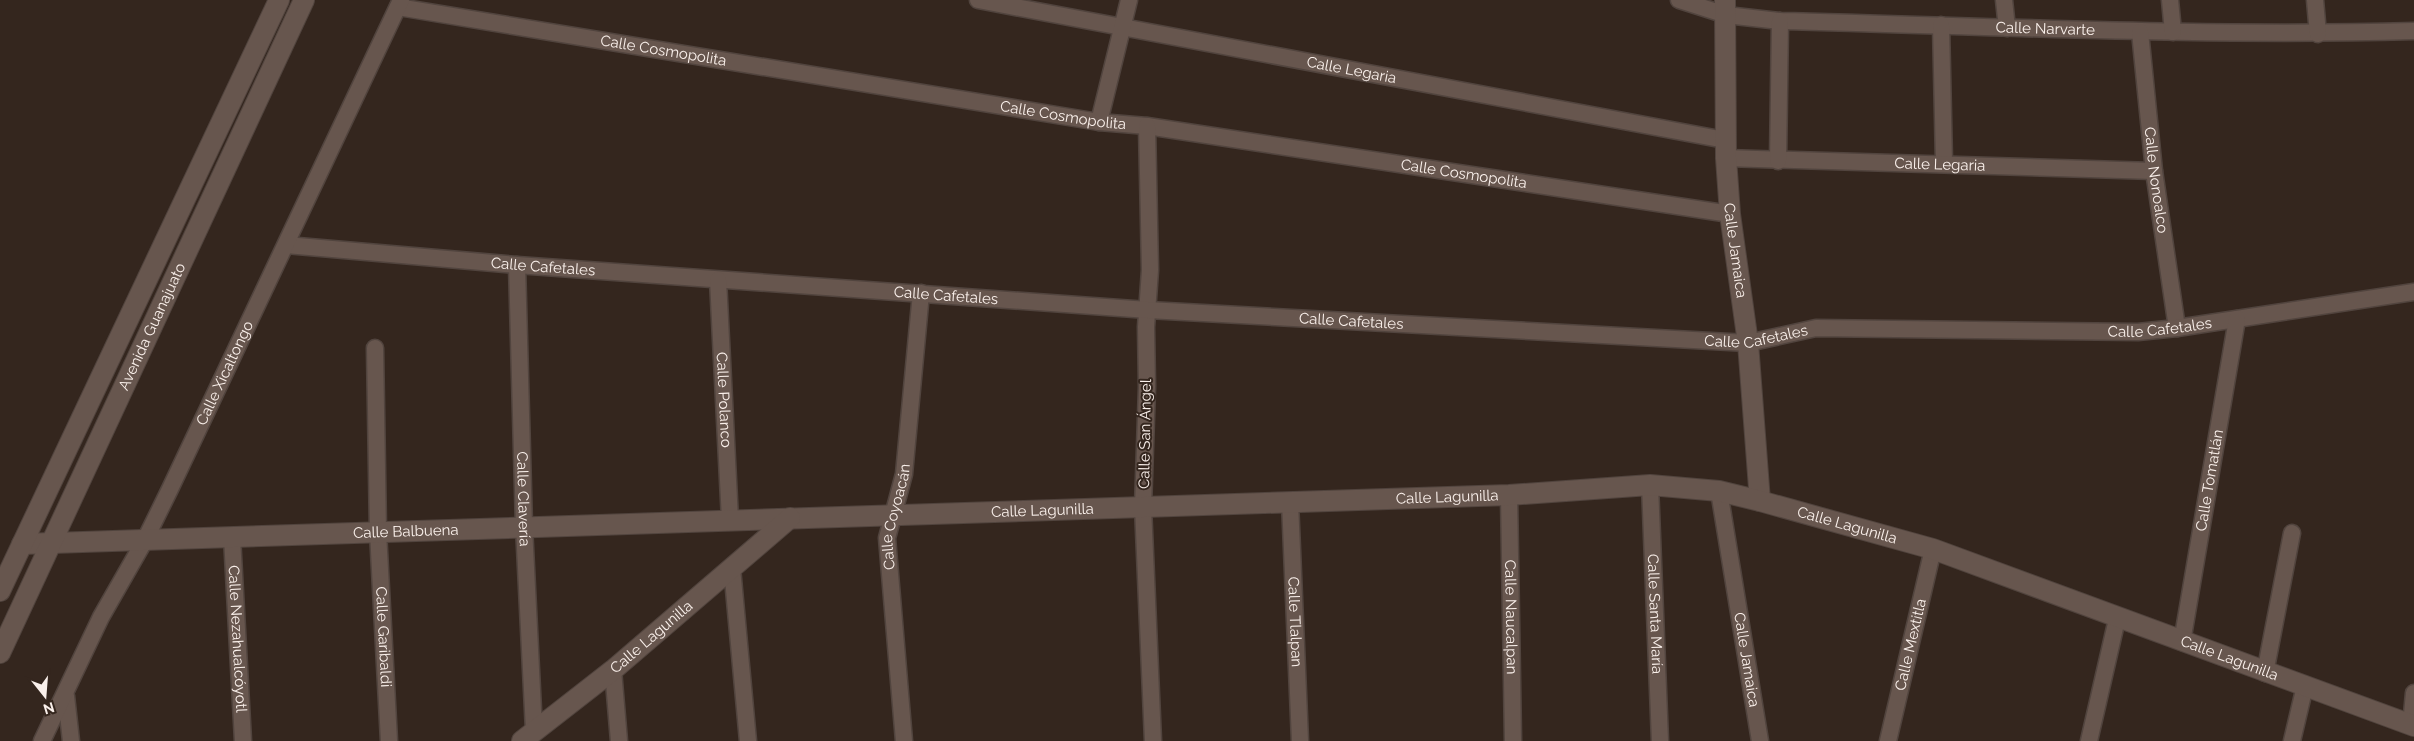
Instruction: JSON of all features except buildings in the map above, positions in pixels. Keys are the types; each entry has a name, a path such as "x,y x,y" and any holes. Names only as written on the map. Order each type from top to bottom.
{"street":[{"name":"Avenida Guanajuato","path":"0,591 279,0"},
{"name":"Avenida Guanajuato","path":"0,653 304,0"},
{"name":"Calle Legaria","path":"978,0 1726,149 1778,161 1944,163 2154,171"},
{"path":"1099,122 1124,28 1129,0"},
{"name":"Calle Narvarte","path":"1679,0 1725,7 1780,21 2140,32 2318,34 2414,31"},
{"path":"2004,0 2007,28"},
{"path":"2170,0 2173,32"},
{"path":"2315,0 2318,34"},
{"name":"Calle Cosmopolita","path":"399,4 1099,122 1146,126 1730,214"},
{"name":"Calle Xicaltongo","path":"42,741 101,617 145,540 399,4"},
{"name":"Calle Jamaica","path":"1725,7 1726,149 1730,214 1748,343 1760,501"},
{"path":"1778,161 1780,21"},
{"path":"1941,25 1944,163"},
{"name":"Calle Nonoalco","path":"2140,32 2154,171 2177,328"},
{"name":"Calle San Ángel","path":"1146,126 1150,270 1146,327 1147,387 1143,507 1153,741"},
{"name":"Calle Cafetales","path":"286,245 517,265 1148,310 1748,343 1816,328 2138,332 2177,328 2414,292"},
{"name":"Calle Clavería","path":"517,265 528,736"},
{"name":"Calle Polanco","path":"718,280 730,520"},
{"name":"Calle Coyoacán","path":"904,741 887,538 904,474 921,293"},
{"name":"Calle Tomatlán","path":"2182,642 2237,319"},
{"name":"Calle Garibaldi","path":"375,348 378,532 389,741"},
{"name":"Calle Lagunilla","path":"528,736 613,670 790,518 1509,495 1650,485 1719,491 1933,549 2118,619 2413,725"},
{"name":"Calle Santa María","path":"1650,485 1660,741"},
{"name":"Calle Jamaica","path":"1719,491 1760,741"},
{"name":"Calle Naucalpan","path":"1509,495 1513,741"},
{"name":"Calle Tlalpan","path":"1290,502 1300,741"},
{"name":"Calle Balbuena","path":"22,544 790,518"},
{"path":"2265,672 2292,533"},
{"name":"Calle Nezahualcóyotl","path":"232,537 243,741"},
{"name":"Calle Mextitla","path":"1888,741 1933,549"},
{"path":"732,568 748,741"},
{"path":"2089,741 2118,619"},
{"path":"613,670 619,741"},
{"path":"2292,741 2305,686"},
{"path":"66,694 71,741"},
{"path":"2413,725 2414,694"}]}
